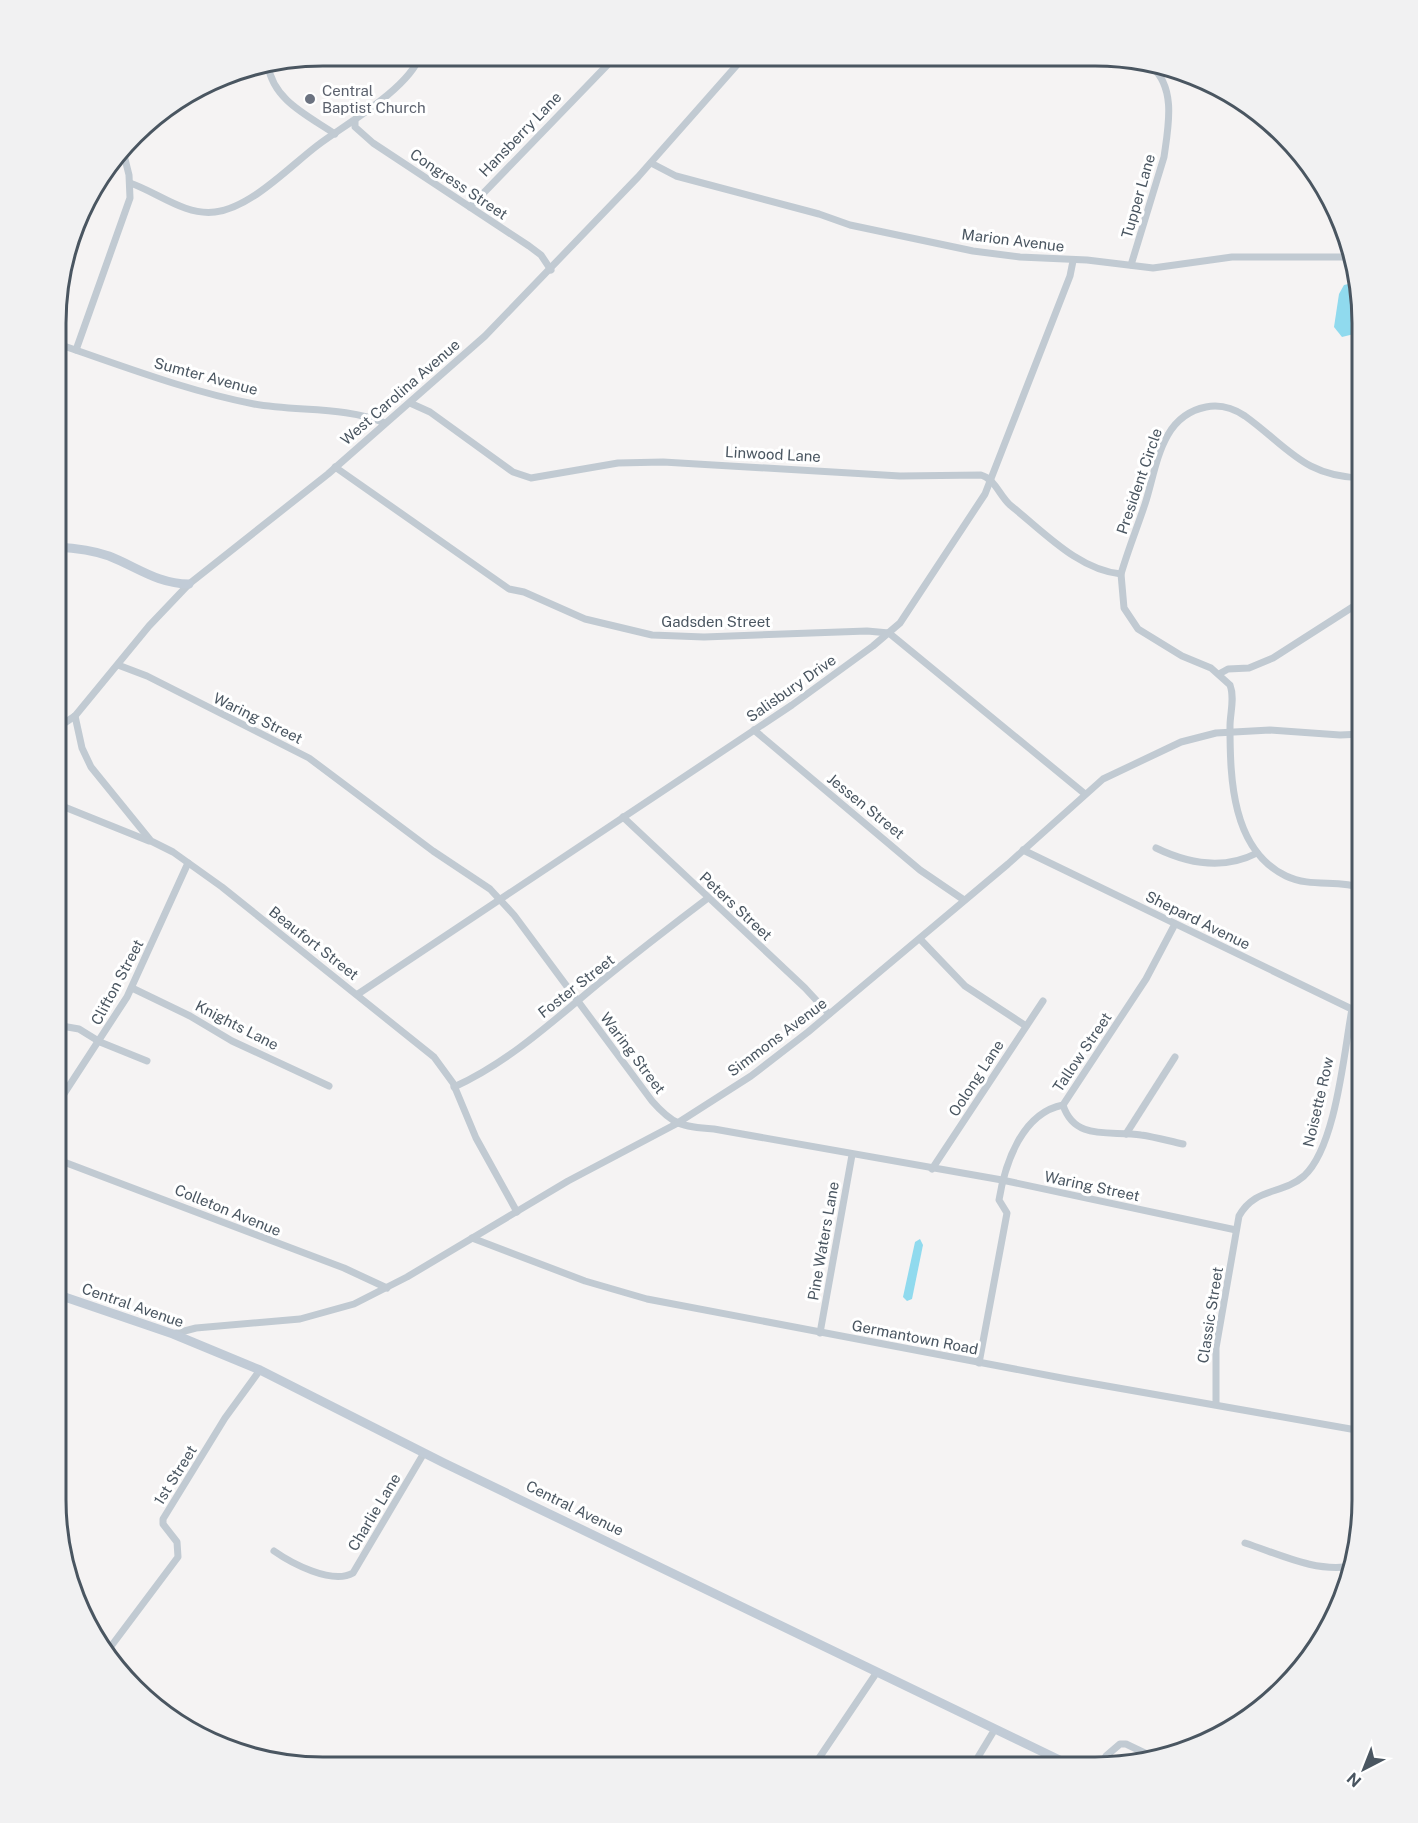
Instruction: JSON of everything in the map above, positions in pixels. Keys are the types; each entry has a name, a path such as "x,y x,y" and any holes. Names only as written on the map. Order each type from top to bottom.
{"street":[{"path":"130,183 184,207 214,213 228,209 269,184 355,120 405,77 413,66"},
{"name":"Hansberry Lane","path":"470,207 606,66"},
{"name":"West Carolina Avenue","path":"66,722 75,716 149,626 189,584 335,467 485,336 551,270 651,163 736,66"},
{"path":"269,72 276,91 335,134"},
{"name":"Tupper Lane","path":"1131,266 1164,158 1167,92 1159,74"},
{"name":"Congress Street","path":"355,120 356,127 373,143 536,250 551,270"},
{"path":"76,350 130,198 130,183 125,160"},
{"name":"Marion Avenue","path":"651,163 676,176 804,209 850,225 973,250 1073,261 1168,267 1232,257 1264,255 1343,257"},
{"name":"Salisbury Drive","path":"358,994 754,730 889,633 907,615 959,537 992,480 1070,276 1073,261"},
{"name":"Sumter Avenue","path":"66,347 211,394 280,407 352,414 385,423"},
{"name":"Linwood Lane","path":"410,403 430,412 513,472 531,478 618,463 663,462 936,477 981,475 992,480"},
{"name":"President Circle","path":"1219,674 1182,656 1138,628 1124,608 1121,574 1169,431 1179,418 1194,410 1219,406 1234,410 1267,437 1316,470 1332,476 1352,477"},
{"name":"Gadsden Street","path":"335,467 509,589 524,592 598,624 652,635 704,637 867,631 889,633"},
{"path":"992,480 1010,505 1079,560 1101,572 1121,574"},
{"path":"66,548 107,555 164,582 189,584"},
{"path":"1352,608 1285,652 1249,668 1228,669 1219,674 1232,690 1230,731 1240,820 1244,833 1257,853 1286,877 1312,883 1352,884"},
{"path":"889,633 1085,794"},
{"name":"Waring Street","path":"118,666 147,676 309,758 433,851 464,870 501,900 652,1101 676,1124 1002,1180 1236,1230"},
{"name":"Beaufort Street","path":"75,716 82,748 91,767 151,841 188,863 427,1049 454,1087 476,1138 517,1212"},
{"name":"Jessen Street","path":"754,730 921,870 964,900"},
{"name":"Simmons Avenue","path":"173,1334 196,1328 245,1326 327,1313 387,1288 616,1155 676,1124 751,1077 920,939 1103,780 1181,742 1230,731 1352,734"},
{"path":"66,808 151,841"},
{"name":"Peters Street","path":"623,817 805,988 829,1014"},
{"path":"1156,848 1181,860 1228,864 1257,853"},
{"name":"Shepard Avenue","path":"1023,850 1352,1009"},
{"name":"Clifton Street","path":"66,1091 100,1042 132,988 188,863"},
{"name":"Foster Street","path":"454,1087 508,1056 675,920 708,898"},
{"name":"Tallow Street","path":"1002,1180 1020,1138 1032,1120 1047,1108 1063,1105 1146,979 1175,924"},
{"path":"920,939 965,986 1026,1026"},
{"name":"Knights Lane","path":"132,988 190,1016 232,1041 328,1086"},
{"name":"Oolong Lane","path":"932,1169 1043,1001"},
{"name":"Noisette Row","path":"1236,1230 1246,1204 1253,1198 1289,1185 1302,1177 1320,1155 1329,1126 1352,1009"},
{"path":"66,1026 79,1029 100,1042 147,1061"},
{"path":"1126,1134 1175,1057"},
{"path":"1063,1105 1067,1117 1103,1135 1139,1134 1183,1144"},
{"name":"Pine Waters Lane","path":"820,1333 852,1155"},
{"name":"Colleton Avenue","path":"66,1163 344,1268 387,1288"},
{"path":"979,1363 1007,1213 999,1200 1002,1180"},
{"name":"Classic Street","path":"1216,1404 1216,1348 1236,1230"},
{"name":"Germantown Road","path":"472,1238 625,1294 979,1363 1352,1429"},
{"name":"Central Avenue","path":"66,1297 173,1334 260,1370 424,1453 1053,1757"},
{"name":"1st Street","path":"111,1646 178,1557 177,1542 163,1524 163,1520 225,1418 260,1370"},
{"name":"Charlie Lane","path":"274,1551 315,1574 347,1576 352,1573 424,1453"},
{"path":"1245,1543 1321,1568 1335,1570 1342,1568"},
{"path":"820,1757 877,1672"},
{"path":"978,1757 995,1729"},
{"path":"1106,1756 1120,1744 1126,1744 1143,1752"}],"water":[{"path":"1349,284 1350,290 1352,334 1342,337 1334,327 1339,294 1344,285"},
{"path":"920,1239 923,1245 912,1299 907,1301 903,1297 915,1242"}],"place":[{"name":"Central Baptist Church","path":"310,99"}]}
